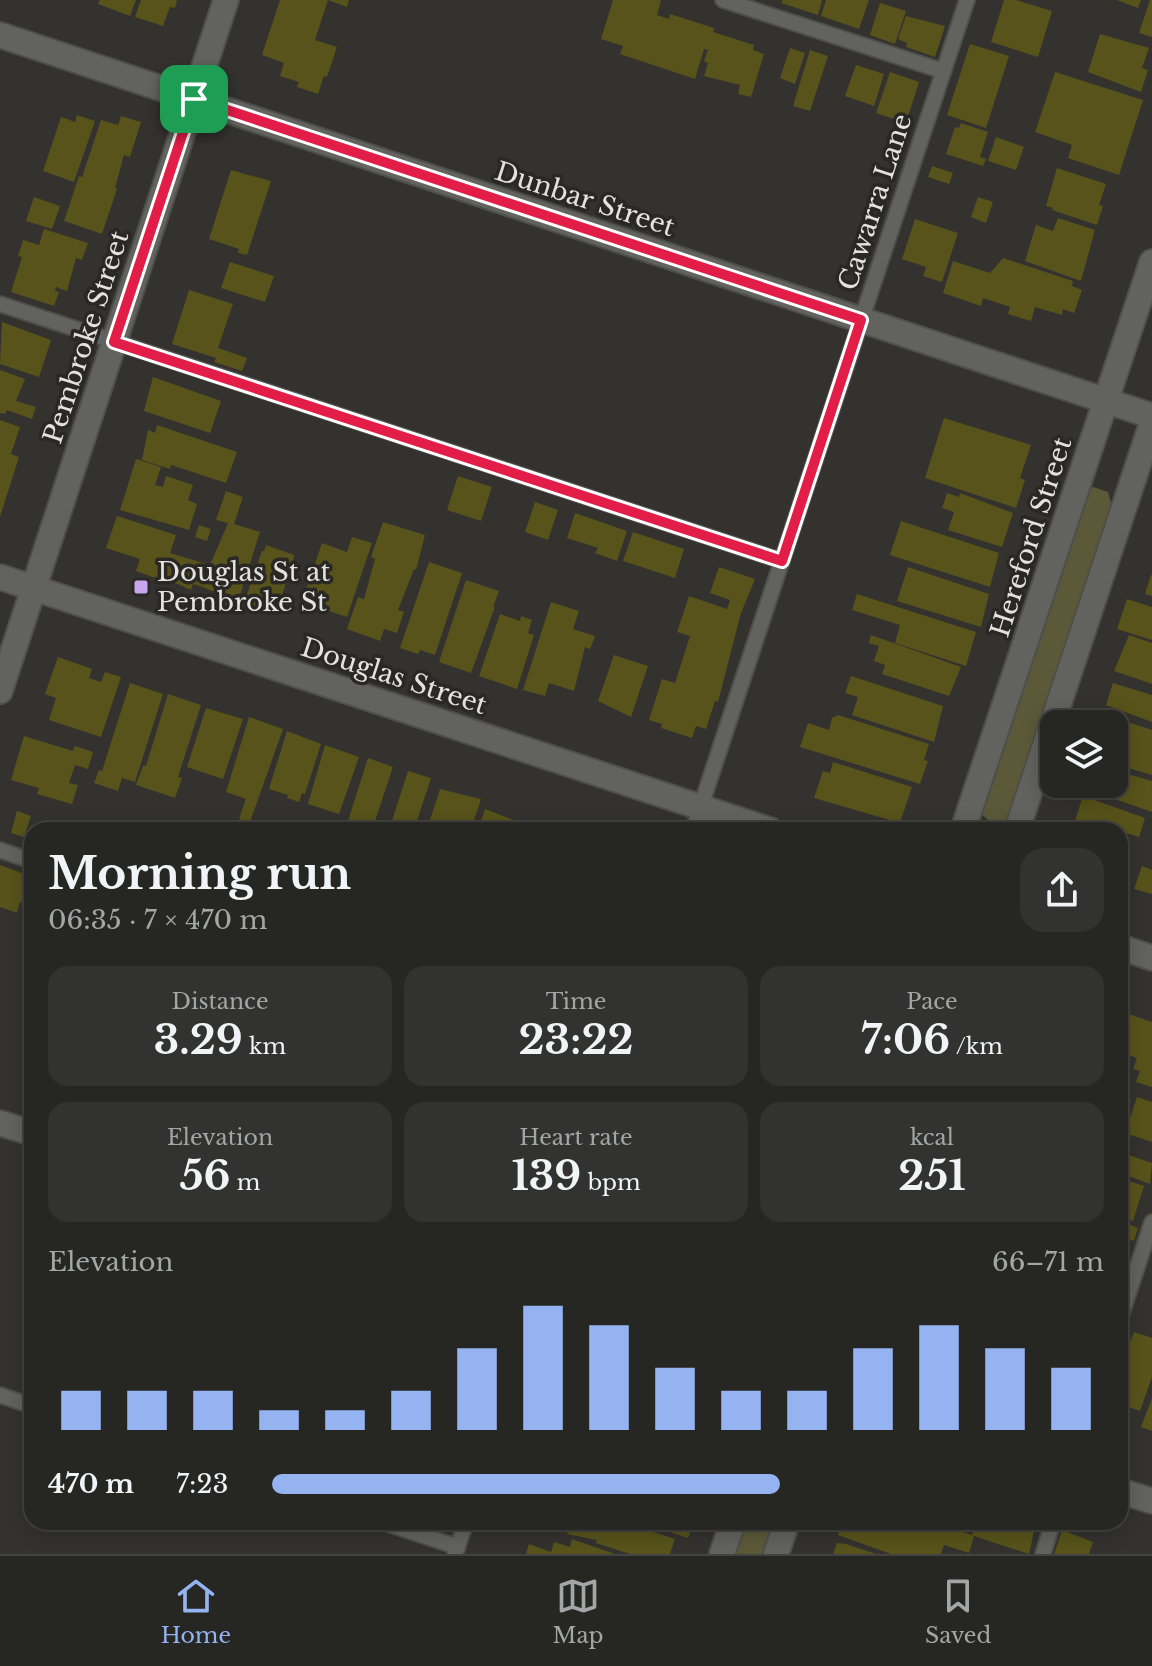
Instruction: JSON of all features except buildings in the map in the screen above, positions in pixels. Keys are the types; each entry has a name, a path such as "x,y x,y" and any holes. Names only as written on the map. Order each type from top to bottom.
{"street":[{"name":"Pembroke Street","path":"0,691 226,0"},
{"name":"Dunbar Street","path":"0,35 1152,416"},
{"name":"Hereford Street","path":"966,822 1152,262"},
{"path":"1020,822 1152,423"},
{"name":"Douglas Street","path":"0,577 697,818 721,822"},
{"path":"1128,950 1152,958"},
{"path":"0,1123 24,1130"},
{"path":"1128,1494 1152,1501"},
{"path":"722,1554 730,1530"},
{"path":"776,1554 784,1530"}],"lane":[{"path":"723,0 943,71"},
{"name":"Cawarra Lane","path":"697,818 967,0"},
{"path":"0,304 782,561"},
{"path":"0,850 24,858"},
{"path":"1128,1295 1151,1227"},
{"path":"0,1395 24,1403"},
{"path":"403,1530 456,1550 463,1530"},
{"path":"1043,1554 1050,1530"}],"shaded area":[{"path":"1093,487 1108,492 1112,507 1045,710 1040,710 1040,725 1011,813 1004,822 991,822 981,814 1088,489"},
{"path":"741,1530 774,1530 766,1554 733,1554"}],"place":[{"name":"Douglas St at Pembroke St","path":"141,587"}],"route":[{"path":"194,99 861,320 782,561 114,342 194,99"}]}
